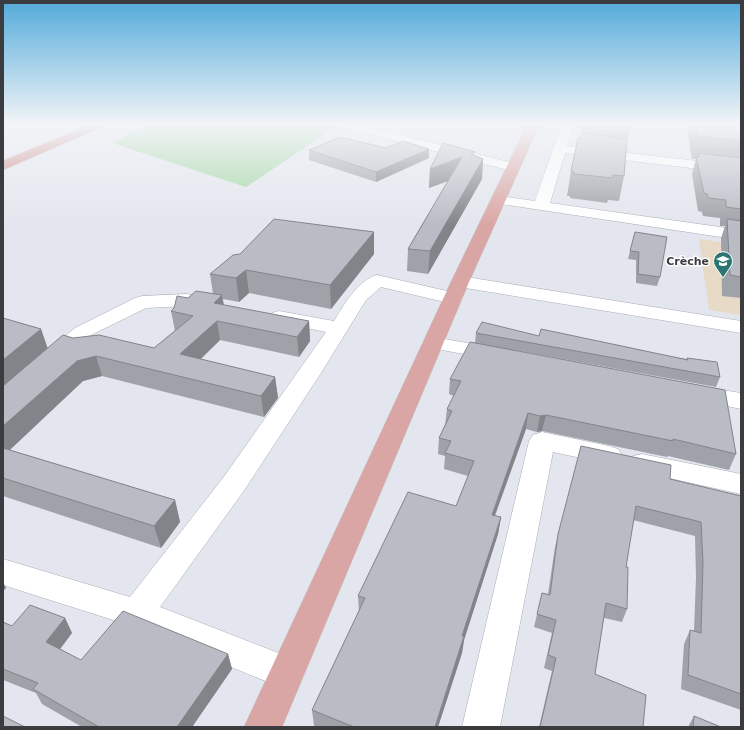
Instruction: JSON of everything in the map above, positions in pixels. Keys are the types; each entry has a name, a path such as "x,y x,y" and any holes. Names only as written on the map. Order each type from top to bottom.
{"highway":[{"path":"3,166 24,157"}],"main road":[{"path":"263,727 456,290 499,200 517,157"}],"street":[{"path":"473,157 512,167"},
{"path":"540,206 556,157"},
{"path":"629,157 741,170"},
{"path":"499,200 741,235"},
{"path":"137,613 234,485 359,297 377,281 741,327"},
{"path":"42,367 82,332 142,302 187,300 225,307"},
{"path":"263,314 339,328"},
{"path":"433,342 518,359"},
{"path":"680,389 741,401"},
{"path":"481,727 542,441 741,484"},
{"path":"3,572 137,613 287,674"}],"shaded area":[{"name":"Crèche","path":"699,239 741,245 741,315 709,310"}],"green space":[{"path":"155,157 291,157 246,187"}],"building":[{"path":"331,157 410,157 376,172"},
{"path":"436,157 462,157 430,169"},
{"path":"462,157 478,157 483,159 430,251 408,249"},
{"path":"574,157 626,157 624,176 613,175 613,178 574,174 574,172 571,171"},
{"path":"696,157 741,158 741,209 726,207 726,200 708,198 707,194 704,193"},
{"path":"274,219 374,232 330,285 246,270 236,278 210,274 233,255 240,254"},
{"path":"727,219 741,221 741,277 730,275"},
{"path":"635,232 667,237 660,277 638,274 639,252 630,251"},
{"path":"196,291 222,295 214,303 309,321 297,337 217,321 180,354 275,377 261,396 96,356 77,361 3,426 3,386 63,335 73,338 99,335 154,348 193,316 171,311 174,308 177,296 188,298"},
{"path":"3,318 41,329 3,360"},
{"path":"482,322 539,336 541,329 688,360 687,358 717,362 720,377 476,333"},
{"path":"470,342 725,390 736,454 673,439 673,441 546,415 540,416 528,413 492,515 501,517 462,636 464,636 435,727 354,727 312,710 365,598 358,596 408,492 456,506 474,461 445,453 451,441 439,438 452,411 447,409 461,381 450,379"},
{"path":"581,446 671,465 670,479 741,496 741,694 688,675 690,630 701,633 703,563 701,522 636,506 626,567 628,567 627,609 606,603 595,674 646,695 643,727 540,727 556,658 548,655 556,620 537,614 542,593 550,595 558,534"},
{"path":"3,448 175,500 154,526 3,478"},
{"path":"30,605 65,618 46,642 81,660 123,611 228,654 177,727 99,727 33,689 38,683 3,669 3,622 12,626"},
{"path":"3,716 25,727 3,727"},
{"path":"694,716 721,727 693,727"}],"place":[{"name":"Crèche","path":"723,278"}]}
